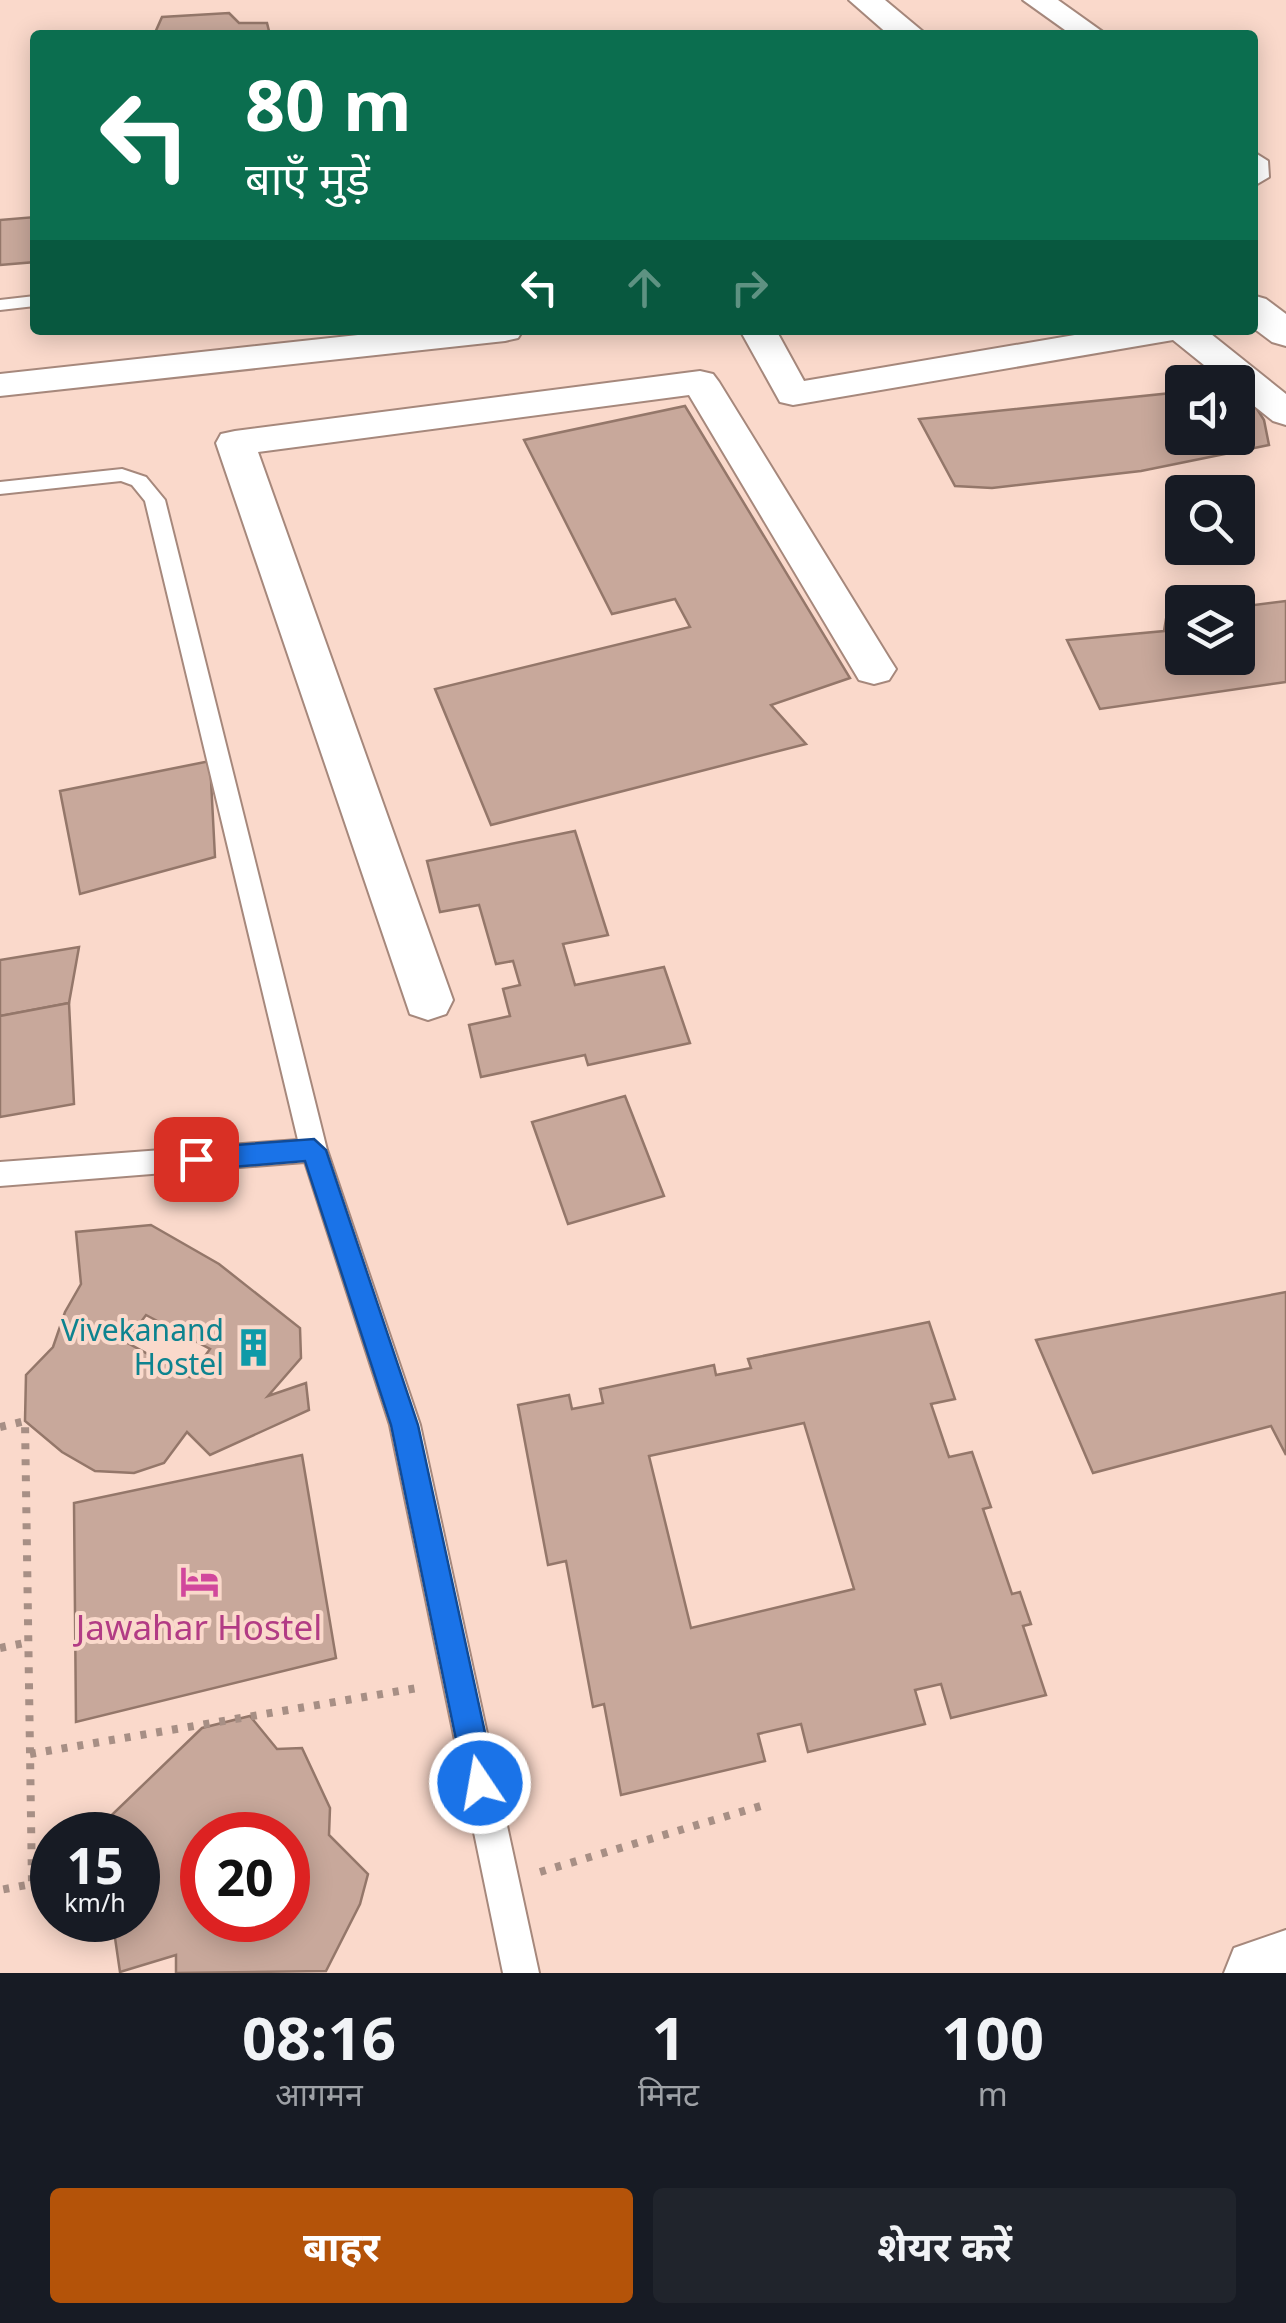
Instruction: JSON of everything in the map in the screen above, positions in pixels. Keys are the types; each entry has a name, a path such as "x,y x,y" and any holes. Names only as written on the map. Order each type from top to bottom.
{"street":[{"path":"865,0 904,30"},
{"path":"1038,0 1084,30"},
{"path":"1258,312 1286,334"},
{"path":"0,385 462,335"},
{"path":"761,335 794,394 1140,335"},
{"path":"1189,335 1286,413"},
{"path":"423,340 448,415"},
{"path":"428,1000 235,443 700,382 874,669"},
{"path":"1259,1973 1286,1965"}],"lane":[{"path":"0,305 30,302"},
{"path":"0,488 122,475 140,481 156,500 314,1150 404,1425 521,1973"},
{"path":"0,1174 314,1150"}],"path":[{"path":"0,1428 25,1421 32,1884 0,1890"},
{"path":"0,1648 29,1642"},
{"path":"30,1754 459,1682"},
{"path":"502,1884 764,1806"}],"building":[{"path":"229,13 239,23 267,23 269,30 156,30 162,17"},
{"path":"30,217 30,262 0,265 0,220"},
{"path":"1165,394 1165,455 1220,455 1141,471 992,488 955,486 919,419"},
{"path":"685,406 850,678 771,705 806,744 491,825 435,689 690,627 675,599 612,614 524,440"},
{"path":"1255,406 1264,420 1269,445 1255,448"},
{"path":"1286,601 1286,682 1100,709 1067,640 1164,631 1165,625 1165,675 1255,675 1255,605"},
{"path":"210,761 215,857 80,894 60,791"},
{"path":"575,831 608,935 563,944 575,985 664,967 690,1043 588,1065 585,1055 481,1077 469,1025 510,1016 503,989 520,985 513,961 496,964 479,905 440,912 427,861"},
{"path":"79,947 69,1003 0,1016 0,960"},
{"path":"69,1003 74,1104 0,1117 0,1016"},
{"path":"625,1096 664,1196 568,1224 532,1122"},
{"name":"Vivekanand Hostel","path":"151,1225 219,1264 300,1328 301,1358 268,1396 306,1383 309,1410 210,1455 187,1432 164,1463 134,1473 95,1471 62,1452 25,1421 26,1375 53,1347 65,1312 81,1284 76,1232","holes":["146,1315 210,1349 190,1377 126,1342"]},
{"path":"1286,1292 1286,1455 1271,1426 1093,1473 1036,1340"},
{"path":"929,1322 955,1399 931,1404 949,1457 972,1452 991,1507 983,1509 1012,1594 1020,1592 1031,1624 1023,1626 1046,1695 951,1718 941,1684 915,1690 925,1724 808,1752 801,1724 758,1734 765,1761 621,1795 604,1704 593,1707 566,1561 548,1565 518,1405 569,1395 572,1409 603,1403 600,1389 714,1365 716,1375 751,1368 748,1359","holes":["804,1423 854,1589 691,1628 649,1456"]},
{"name":"Jawahar Hostel","path":"302,1455 336,1658 76,1722 74,1503"},
{"path":"250,1716 277,1749 302,1748 330,1808 329,1835 368,1874 360,1904 326,1971 176,1973 176,1955 120,1972 116,1942 160,1942 160,1812 115,1812 202,1728"}],"place":[{"name":"Vivekanand Hostel","path":"254,1348"},
{"name":"Jawahar Hostel","path":"199,1581"}],"route":[{"path":"196,1159 314,1150 404,1425 480,1783"}]}
